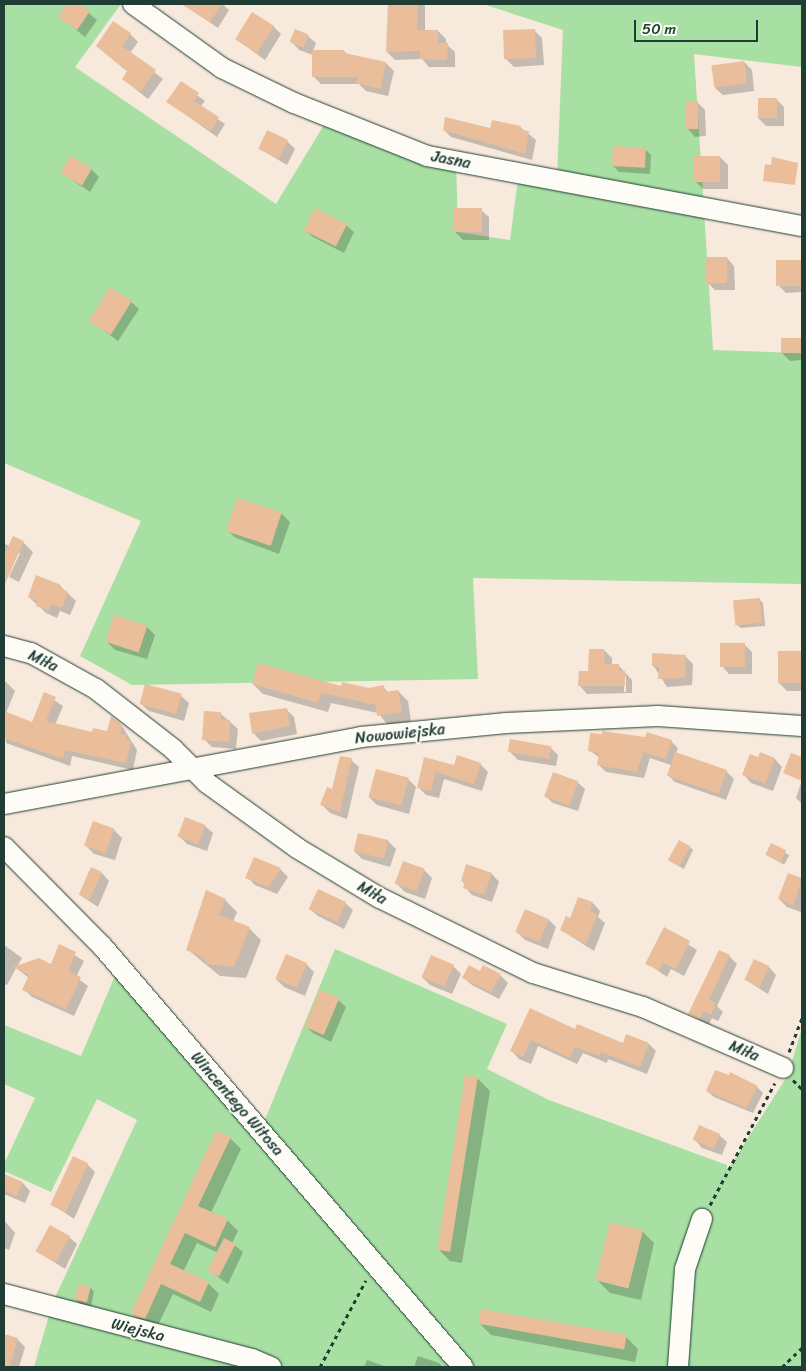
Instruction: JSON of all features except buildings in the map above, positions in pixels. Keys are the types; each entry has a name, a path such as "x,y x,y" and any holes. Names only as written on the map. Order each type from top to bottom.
{"street":[{"name":"Jasna","path":"132,4 222,68 294,103 427,156 802,226"},
{"name":"Miła","path":"4,646 32,653 96,689 135,717 194,769 207,784 289,843 380,898 533,973 643,1008 783,1068"},
{"name":"Nowowiejska","path":"4,804 361,737 506,723 658,716 802,726"},
{"name":"Wincentego Witosa","path":"4,847 102,946 463,1367"},
{"path":"678,1367 684,1269 702,1219"},
{"name":"Wiejska","path":"4,1294 252,1359 271,1367"}],"path":[{"path":"702,1219 783,1068 802,1018"},
{"path":"320,1367 363,1281 381,1271"},
{"path":"782,1367 802,1348"}],"green space":[{"path":"4,4 121,4 75,67 276,204 330,115 456,160 458,232 510,240 519,171 557,177 563,30 483,4 802,4 802,67 694,54 713,350 802,353 802,584 473,578 478,679 132,685 80,656 141,521 4,463"},
{"path":"335,949 507,1024 487,1069 549,1100 727,1165 727,1171 788,1075 802,1028 802,1367 34,1367 53,1302 137,1120 97,1099 51,1192 4,1171 4,1164 35,1098 4,1084 4,1025 81,1056 120,964 262,1127"}]}
